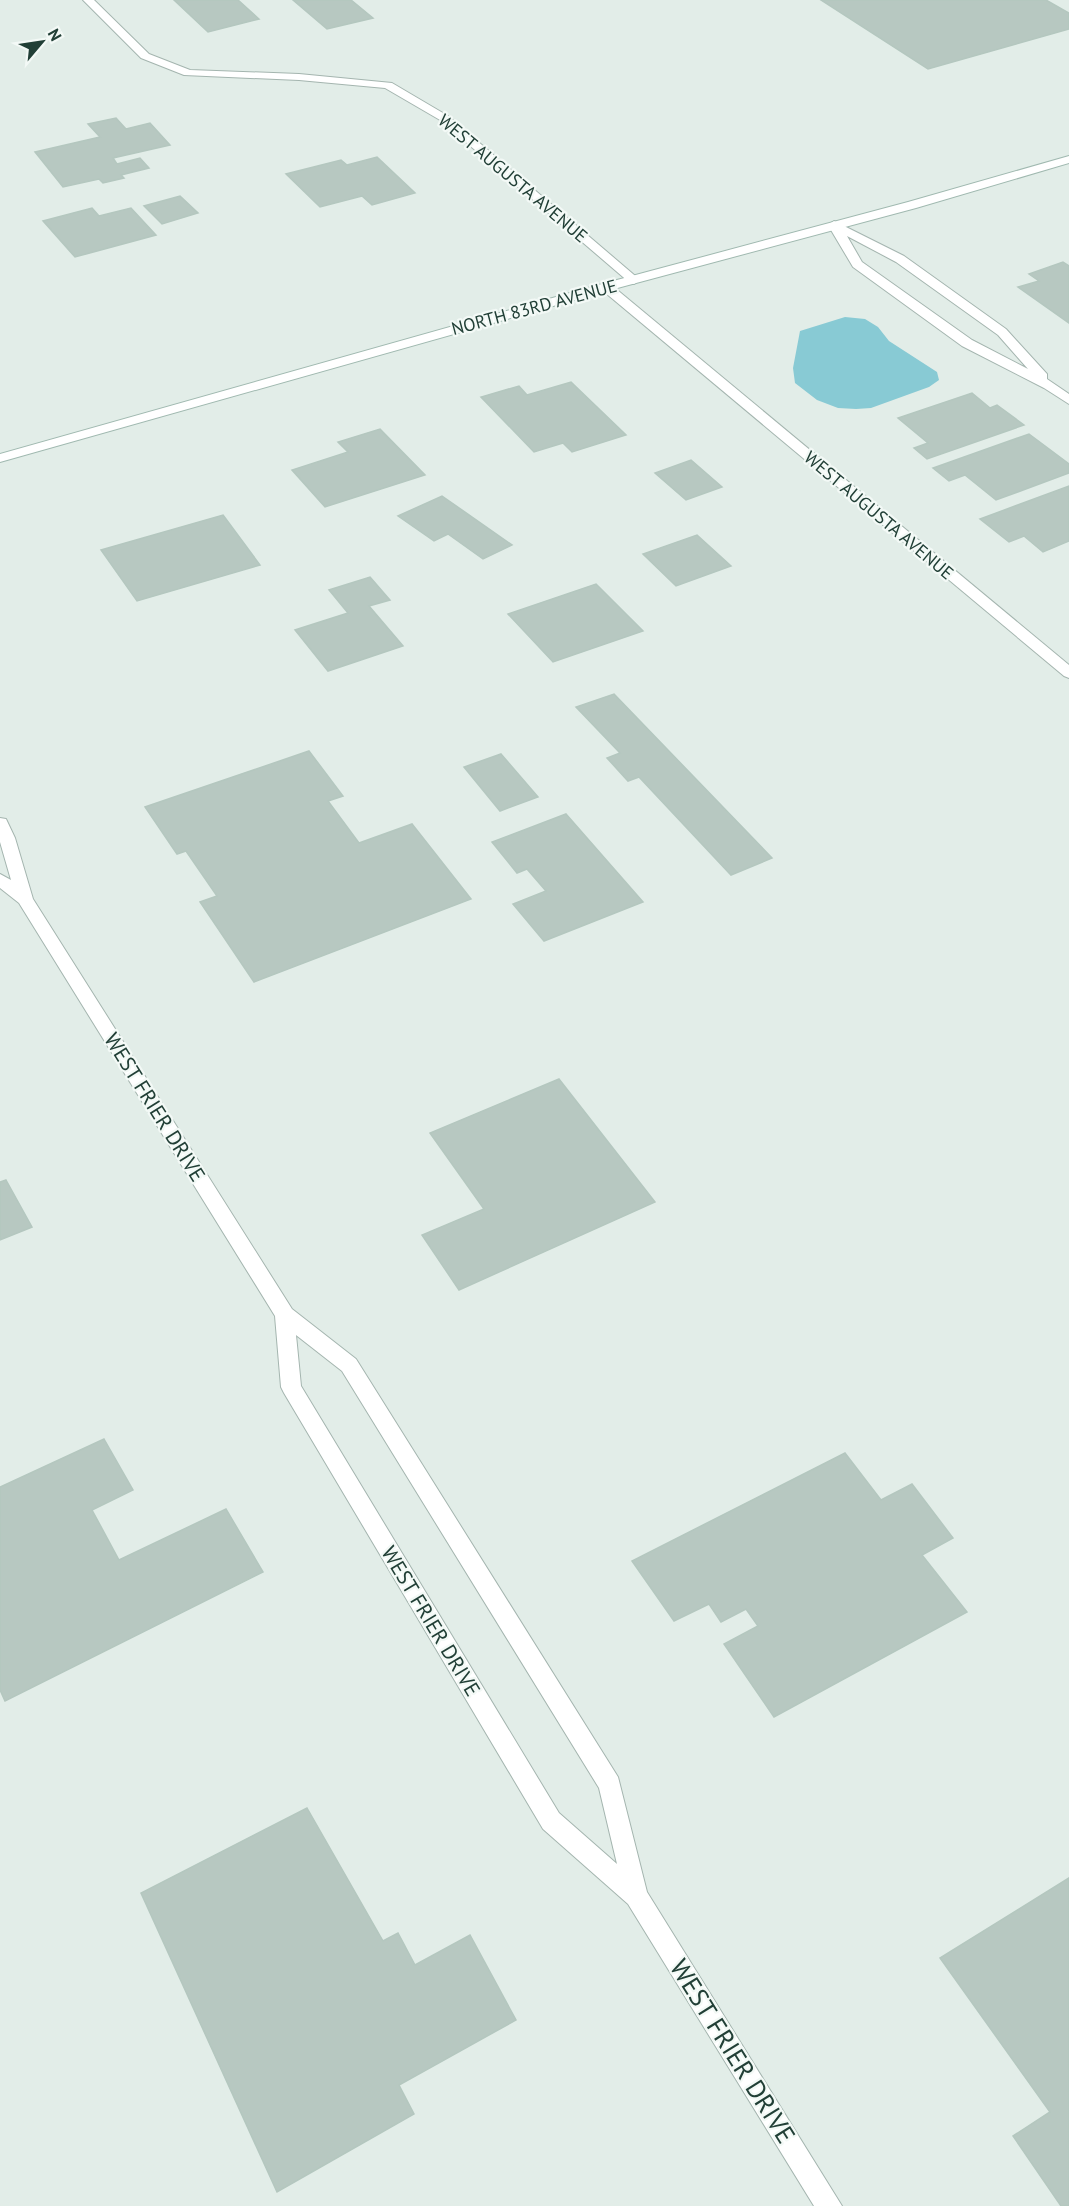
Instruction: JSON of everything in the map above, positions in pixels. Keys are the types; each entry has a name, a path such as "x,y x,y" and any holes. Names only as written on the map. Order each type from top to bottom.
{"street":[{"name":"WEST AUGUSTA AVENUE","path":"88,0 145,56 188,73 299,77 388,85 444,118 634,280"},
{"name":"NORTH 83RD AVENUE","path":"0,458 1069,159"},
{"path":"834,225 857,264 961,320 1002,332 1049,385"},
{"path":"834,225 900,259 961,320 967,344 1049,385 1069,400"},
{"name":"WEST AUGUSTA AVENUE","path":"606,287 1069,673"},
{"path":"1049,385 1069,378"},
{"name":"WEST FRIER DRIVE","path":"0,823 7,838 25,899 285,1315 349,1365 610,1785 636,1896"},
{"name":"WEST FRIER DRIVE","path":"0,880 25,899"},
{"name":"WEST FRIER DRIVE","path":"285,1315 291,1387 551,1821 636,1896 829,2206"}],"water":[{"path":"845,317 865,319 878,327 889,341 937,372 939,380 929,387 871,408 838,408 817,400 795,383 793,368 800,331"}],"building":[{"path":"174,0 238,0 259,19 208,32"},
{"path":"293,0 351,0 373,18 327,29"},
{"path":"821,0 1046,0 1069,13 1069,29 928,69"},
{"path":"116,118 126,129 150,123 170,145 113,158 117,164 140,158 149,168 121,175 124,178 103,183 99,179 63,187 35,152 100,137 88,124"},
{"path":"377,157 415,193 372,205 362,196 320,207 286,174 341,160 347,165"},
{"path":"180,196 198,213 162,224 144,206"},
{"path":"92,208 99,216 131,208 156,235 75,257 43,221"},
{"path":"1063,262 1069,266 1069,323 1018,287 1039,281 1029,274"},
{"path":"571,382 626,435 572,452 563,443 534,452 481,397 519,386 527,395"},
{"path":"972,393 990,408 997,405 1024,425 927,459 914,448 928,443 898,418"},
{"path":"380,429 425,475 325,507 292,470 348,452 338,442"},
{"path":"1029,434 1069,464 1069,473 996,500 965,475 949,481 933,468"},
{"path":"691,460 722,487 686,500 655,473"},
{"path":"1069,486 1069,541 1043,552 1024,536 1009,542 980,519"},
{"path":"442,496 512,545 483,559 448,534 434,541 398,516"},
{"path":"223,515 260,565 137,601 101,550"},
{"path":"697,535 731,566 676,586 643,554"},
{"path":"370,577 390,600 369,606 403,646 328,671 295,630 348,613 329,590"},
{"path":"596,584 643,631 553,662 508,614"},
{"path":"614,694 772,858 731,875 639,777 628,781 607,758 620,753 576,707"},
{"path":"309,751 343,796 328,801 359,843 412,824 471,899 254,982 200,902 217,896 186,851 177,854 145,807"},
{"path":"501,754 538,797 500,811 464,767"},
{"path":"566,814 643,902 544,941 513,904 546,891 527,869 517,873 492,842"},
{"path":"559,1079 655,1202 459,1290 422,1235 484,1209 430,1133"},
{"path":"6,1180 32,1227 0,1240 0,1182"},
{"path":"104,1439 133,1490 92,1510 119,1560 226,1509 263,1572 5,1701 0,1690 0,1487"},
{"path":"845,1453 881,1500 912,1484 953,1538 922,1555 967,1612 774,1717 724,1644 758,1626 746,1609 721,1622 709,1604 674,1621 632,1561"},
{"path":"307,1808 383,1941 398,1933 415,1965 470,1935 516,2020 399,2085 414,2114 277,2192 141,1893"},
{"path":"1069,1878 1069,2206 1061,2206 1013,2136 1050,2112 940,1958"}]}
